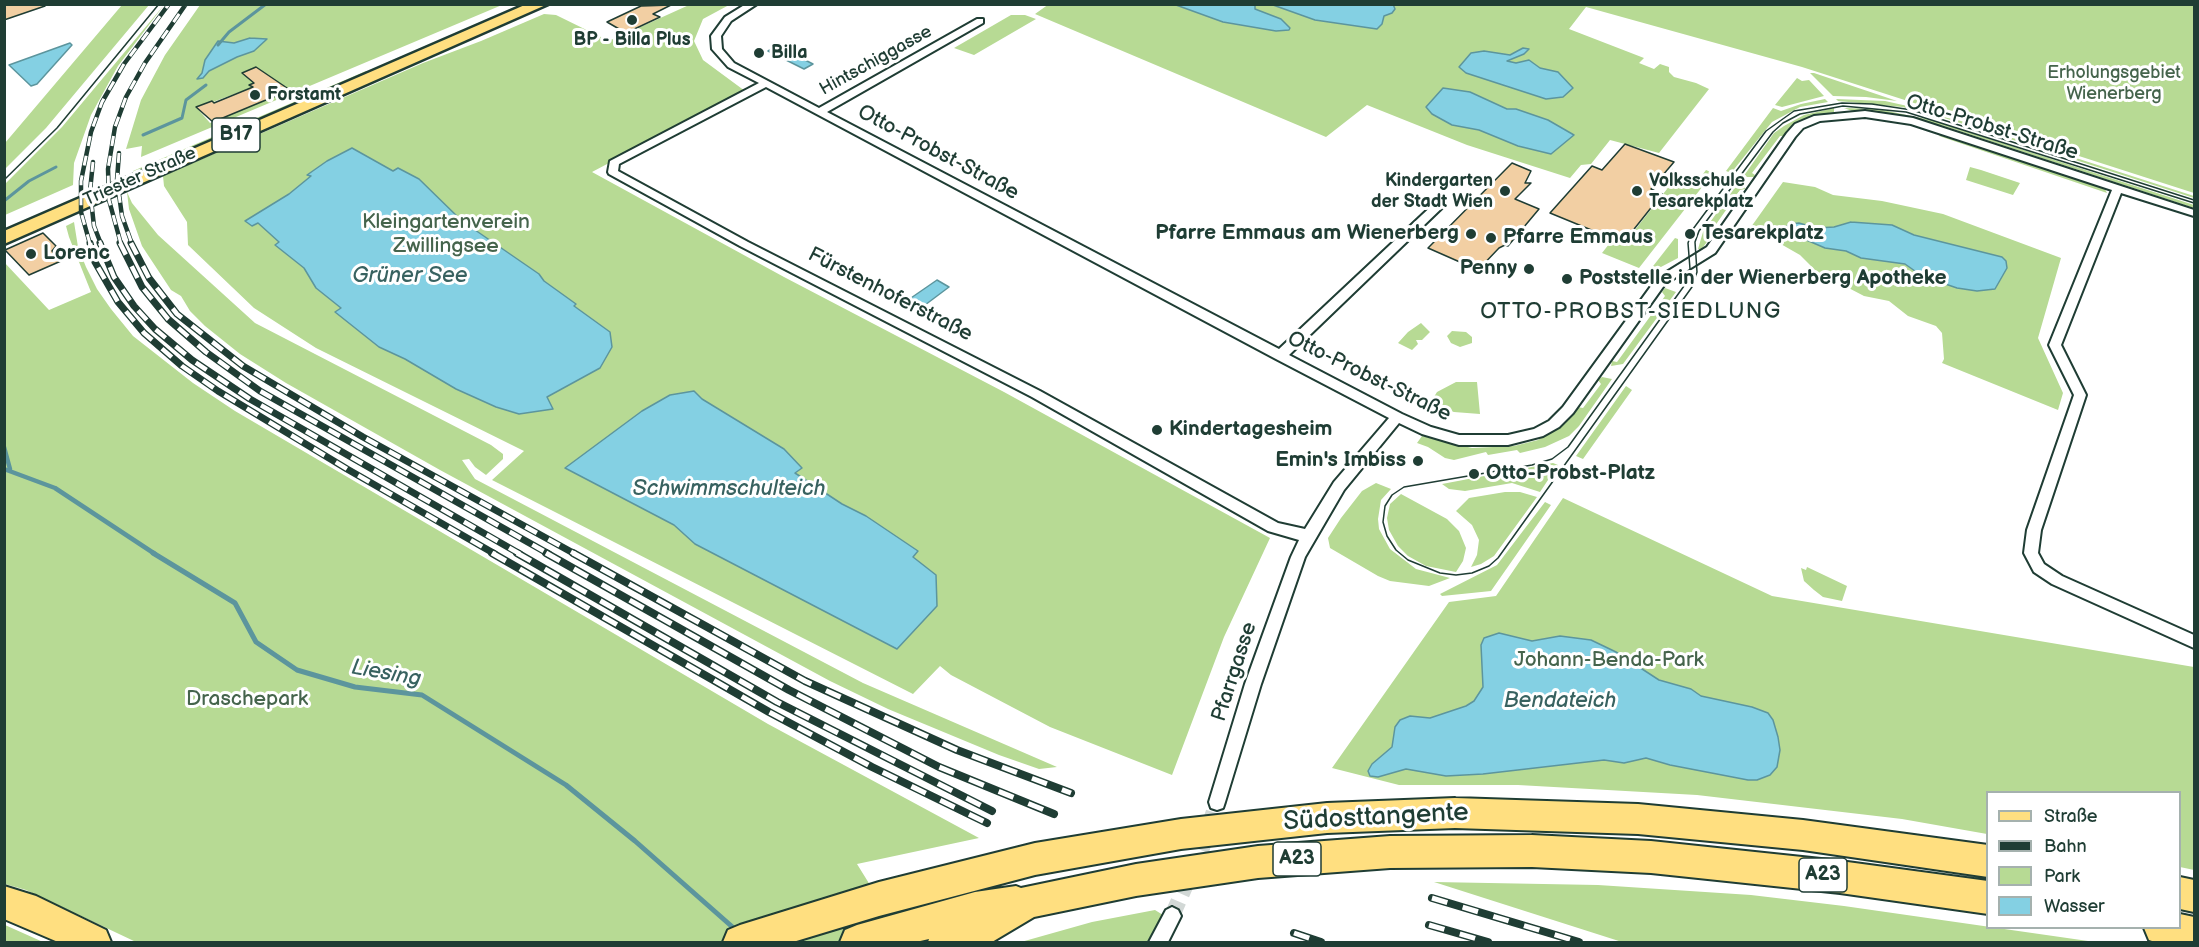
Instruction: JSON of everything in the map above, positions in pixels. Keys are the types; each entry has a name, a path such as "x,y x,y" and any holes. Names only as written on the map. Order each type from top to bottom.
{"highway":[{"name":"Südosttangente","path":"740,942 879,899 1035,859 1181,834 1327,818 1402,814 1524,813 1723,826 1986,861"},
{"name":"Südosttangente","path":"945,942 981,930 1028,902 1136,880 1258,862 1390,852 1532,851 1651,857 1727,864 1986,898"},
{"path":"4,902 24,908 94,942"},
{"path":"857,942 975,909 1028,902"},
{"path":"2170,929 2194,934"}],"main road":[{"name":"Triester Straße","path":"4,223 512,4"},
{"name":"Triester Straße","path":"4,238 146,174 541,4"}],"street":[{"name":"Otto-Probst-Straße","path":"753,4 734,15 720,28 716,36 717,49 731,65 1397,417 1427,431 1470,441 1497,441 1526,437 1554,424 1568,410 1661,281 1711,250 1791,135 1799,126 1818,118 1865,114 1913,121 2194,213"},
{"name":"Hintschiggasse","path":"819,112 980,21"},
{"name":"Fürstenhoferstraße","path":"765,84 614,163 613,172 744,244 1036,394 1273,527 1295,534 1309,535"},
{"path":"2118,188 2055,345 2080,395 2034,530 2031,553 2039,568 2057,580 2194,642"},
{"path":"1280,356 1442,202"},
{"path":"1309,535 1339,486 1397,417"},
{"name":"Pfarrgasse","path":"1217,802 1253,684 1298,557 1309,535"},
{"path":"1158,942 1172,916"}],"green space":[{"name":"Erholungsgebiet Wienerberg","path":"1049,4 2194,5 2194,193 1802,67 1586,7 1569,29 1644,58 1639,63 1654,69 1660,64 1669,67 1669,72 1674,77 1709,89 1659,153 1610,140 1591,164 1581,165 1570,178 1467,145 1367,105 1326,137 1035,14"},
{"path":"122,5 149,5 46,128 5,169 5,143"},
{"path":"164,5 118,66 91,115 74,163 73,185 5,215 5,184 62,127"},
{"path":"200,5 502,5 141,157 142,146 126,149 141,100 165,55","holes":["279,82 289,90 210,123 197,108 253,87 249,85 254,83"]},
{"name":"Kleingartenverein Zwillingsee","path":"689,5 729,5 703,19 694,41 703,60 745,91 592,172 784,277 1004,392 1270,538 1224,637 1172,775 1050,727 951,675 940,666 913,694 492,480 524,451 316,348 254,308 188,245 187,222 164,186 163,176 423,63 544,14 556,15 607,40 614,39"},
{"path":"1011,15 1025,15 1036,19 974,55 954,48"},
{"path":"366,71 373,72 134,174 133,171"},
{"path":"1810,73 1814,73 1897,101 1833,96"},
{"path":"1797,78 1802,81 1809,80 1824,96 1782,107 1775,105"},
{"path":"1825,99 1828,102 1800,107 1772,122 1731,173 1726,171 1773,108 1781,111"},
{"path":"1836,99 1885,101 1930,111 2194,196 2194,198 1935,115 1902,107"},
{"path":"1834,108 1834,112 1813,116 1791,127 1784,136 1780,136 1752,173 1754,177 1743,177 1774,133 1804,115"},
{"path":"1844,108 1878,109 1931,120 2194,205 2194,208 1941,125 1891,114 1852,111"},
{"path":"1941,134 2095,186 2104,187 2107,193 1939,136"},
{"path":"1970,167 2020,183 2013,195 1966,180"},
{"path":"1673,168 1669,177 1694,186 1706,170 1713,173 1639,268 1602,253 1613,239 1639,245 1643,240 1631,235 1667,189 1659,186"},
{"path":"1739,182 1745,185 1745,189 1740,190 1710,233 1712,235 1701,250 1698,249 1703,232"},
{"path":"1783,182 1815,187 1833,195 1882,201 1943,214 2061,258 2038,338 2063,393 2058,410 1942,363 1944,359 1942,333 1936,326 1908,316 1889,301 1864,296 1816,271 1800,255 1751,227"},
{"path":"127,192 132,203 158,235 255,323 491,445 503,454 503,459 486,475 469,459 462,460 475,479 863,683 1057,767 1039,769 999,755 888,709 830,681 440,470 286,383 240,354 205,326 190,311 181,296 171,290 142,246 129,209"},
{"name":"Draschepark","path":"74,222 78,247 86,267 97,289 111,309 133,336 193,383 235,411 768,724 979,838 857,864 888,914 913,942 136,942 26,890 5,884 4,262 49,310 91,292 66,226"},
{"path":"1675,238 1678,239 1678,258 1659,268 1653,274 1650,270"},
{"path":"1665,288 1676,292 1623,364 1611,366 1612,361 1617,362 1665,296 1662,292"},
{"path":"1421,323 1430,332 1422,340 1416,340 1418,344 1412,350 1398,343 1408,332"},
{"path":"1452,331 1466,332 1472,337 1472,343 1460,347 1451,343 1447,336"},
{"path":"1602,377 1612,379 1579,426 1569,436 1545,447 1520,453 1517,450 1488,455 1486,452 1454,460 1445,458 1417,443 1422,436 1472,448 1514,446 1538,440 1565,423 1577,407 1583,408 1601,384 1598,380"},
{"path":"1456,382 1477,382 1480,414 1454,412 1429,405 1437,392"},
{"path":"1626,386 1632,390 1583,459 1576,456"},
{"path":"1553,463 1558,465 1540,492 1512,483 1465,491 1449,489 1442,484"},
{"path":"1376,483 1391,489 1381,500 1378,519 1379,529 1390,549 1416,569 1450,578 1429,586 1390,581 1330,548 1328,538 1341,518 1362,491"},
{"path":"1520,492 1537,497 1494,556 1471,567 1477,555 1479,540 1472,525 1456,511 1469,498"},
{"path":"1401,494 1447,519 1459,531 1466,548 1463,561 1456,572 1426,566 1408,556 1398,546 1389,530 1387,518 1390,504"},
{"name":"Johann-Benda-Park","path":"1563,498 1772,596 2194,667 2194,870 2181,867 2181,791 1986,791 1986,834 1902,819 1697,795 1518,785 1399,785 1332,768 1449,602 1496,596"},
{"path":"1545,502 1551,505 1491,591 1442,596 1440,594 1497,565"},
{"path":"1807,567 1847,586 1842,601 1823,597 1804,581 1801,568 1806,570"},
{"path":"1434,882 1598,885 1751,895 1986,926 1986,929 2004,929 2095,942 1622,942"},
{"path":"1155,910 1163,915 1147,942 1021,942 1092,922"},
{"path":"5,925 43,942 5,942"}],"water":[{"path":"1393,4 1395,9 1384,16 1382,24 1377,29 1315,20 1273,5"},
{"path":"1176,5 1255,5 1255,9 1281,19 1290,28 1276,31 1223,22"},
{"path":"250,38 267,39 254,51 237,57 209,71 203,78 197,79 202,73 205,60 218,41 234,43"},
{"path":"70,43 72,45 37,84 31,86 9,65"},
{"path":"777,46 813,64 804,69 768,51"},
{"path":"1523,48 1529,49 1524,54 1507,61 1516,63 1529,60 1540,68 1558,72 1573,88 1563,97 1546,99 1466,73 1459,67 1471,53 1484,51 1510,55"},
{"path":"1443,88 1470,92 1507,109 1516,109 1548,120 1574,135 1551,154 1518,146 1479,130 1452,125 1432,114 1426,107"},
{"name":"Grüner See","path":"352,148 393,171 398,168 419,179 462,221 539,274 544,281 576,304 574,306 610,332 612,347 600,368 547,397 553,409 519,414 496,407 456,389 405,359 379,347 335,312 341,308 316,288 304,268 275,245 279,242 258,223 252,226 245,221 289,194 311,176 307,175 327,161"},
{"path":"1851,222 1892,225 1914,235 2002,257 2006,261 2007,268 1995,289 1977,291 1957,288 1922,276 1905,264 1861,258 1846,251 1825,248 1788,232 1787,226 1799,223 1816,228 1834,227"},
{"path":"937,280 949,287 921,308 908,300"},
{"name":"Schwimmschulteich","path":"694,391 702,399 784,449 802,468 795,473 918,551 913,557 936,575 937,606 897,649 695,544 674,525 565,468 642,411 670,395"},
{"name":"Bendateich","path":"1499,633 1532,641 1560,636 1591,640 1616,652 1659,680 1691,689 1701,696 1752,707 1768,713 1773,720 1778,737 1780,750 1777,767 1770,775 1757,780 1670,765 1646,758 1624,763 1604,760 1483,774 1446,776 1406,769 1378,777 1370,776 1368,771 1372,764 1392,747 1395,727 1400,720 1410,716 1430,718 1474,701 1483,687 1481,645 1484,638"}],"building":[{"path":"4,4 44,4 45,6 4,20"},
{"name":"BP - Billa Plus","path":"671,5 653,14 660,17 626,33 607,22 641,6"},
{"name":"Forstamt","path":"256,67 290,90 213,122 196,107 212,101 214,103 253,87 249,85 254,83 242,73"},
{"name":"Volksschule Tesarekplatz","path":"1625,144 1674,162 1651,189 1662,194 1623,243 1550,213 1592,166 1602,170"},
{"path":"1512,163 1531,171 1525,183 1531,183 1515,199 1539,209 1508,246 1499,248 1478,270 1428,248"},
{"name":"Lorenc","path":"43,233 56,246 52,251 61,261 29,275 5,250"}],"waterway":[{"path":"218,45 229,32 266,4"},
{"path":"143,135 182,118 186,100 206,85"},
{"path":"4,201 29,181 56,167"},
{"path":"4,447 10,469"},
{"name":"Liesing","path":"4,469 55,488 155,554"},
{"name":"Liesing","path":"153,553 235,603 256,642 297,670 355,687 422,695 566,785 635,841 737,931"}],"tunnel":[{"path":"1172,916 1202,848 1217,802"}],"tram line":[{"path":"4,180 57,128 159,4"},
{"path":"2194,200 1912,110 1872,104 1842,103 1794,111 1766,131 1693,229 1688,243 1690,269 1684,286 1568,447 1552,459 1532,465 1404,487 1392,495 1385,506 1383,522 1387,536 1396,550 1408,560 1440,573 1456,575 1472,573 1489,566 1498,558 1692,287 1697,272 1695,242 1699,231 1773,132 1783,123 1800,114 1843,106 1906,112 2194,203"}],"railway":[{"path":"90,244 81,212 81,181 91,132 102,102 124,64 169,4"},
{"path":"121,244 109,200 108,169 115,127 126,97 145,63 186,4"},
{"path":"119,153 117,180 122,216 132,244"},
{"path":"93,162 90,191 94,226 101,244"},
{"path":"90,243 95,262 118,302 144,333 182,366 218,391 347,469 495,554"},
{"path":"100,243 114,277 134,306 155,329 192,360 250,399 520,554"},
{"path":"120,243 142,287 168,319 206,352 260,391 549,554"},
{"path":"131,243 149,278 177,314 243,366 363,437 575,554"},
{"path":"492,553 769,712 872,767 987,823"},
{"path":"517,553 777,702 992,811"},
{"path":"546,553 789,690 939,767 1054,814"},
{"path":"573,553 805,681 957,750 1071,793"},
{"path":"1432,898 1579,942"},
{"path":"1429,925 1488,942"},
{"path":"1294,933 1321,942"}],"place":[{"name":"BP - Billa Plus","path":"632,20"},
{"name":"Billa","path":"759,53"},
{"name":"Forstamt","path":"255,95"},
{"name":"Kindergarten der Stadt Wien","path":"1505,191"},
{"name":"Volksschule Tesarekplatz","path":"1637,191"},
{"name":"Pfarre Emmaus am Wienerberg","path":"1471,234"},
{"name":"Tesarekplatz","path":"1690,234"},
{"name":"Pfarre Emmaus","path":"1491,238"},
{"name":"Lorenc","path":"31,254"},
{"name":"Penny","path":"1529,269"},
{"name":"Poststelle in der Wienerberg Apotheke","path":"1567,279"},
{"name":"Kindertagesheim","path":"1157,430"},
{"name":"Emin's Imbiss","path":"1418,461"},
{"name":"Otto-Probst-Platz","path":"1474,474"}],"district":[{"name":"OTTO-PROBST-SIEDLUNG","path":"1631,312"}]}
